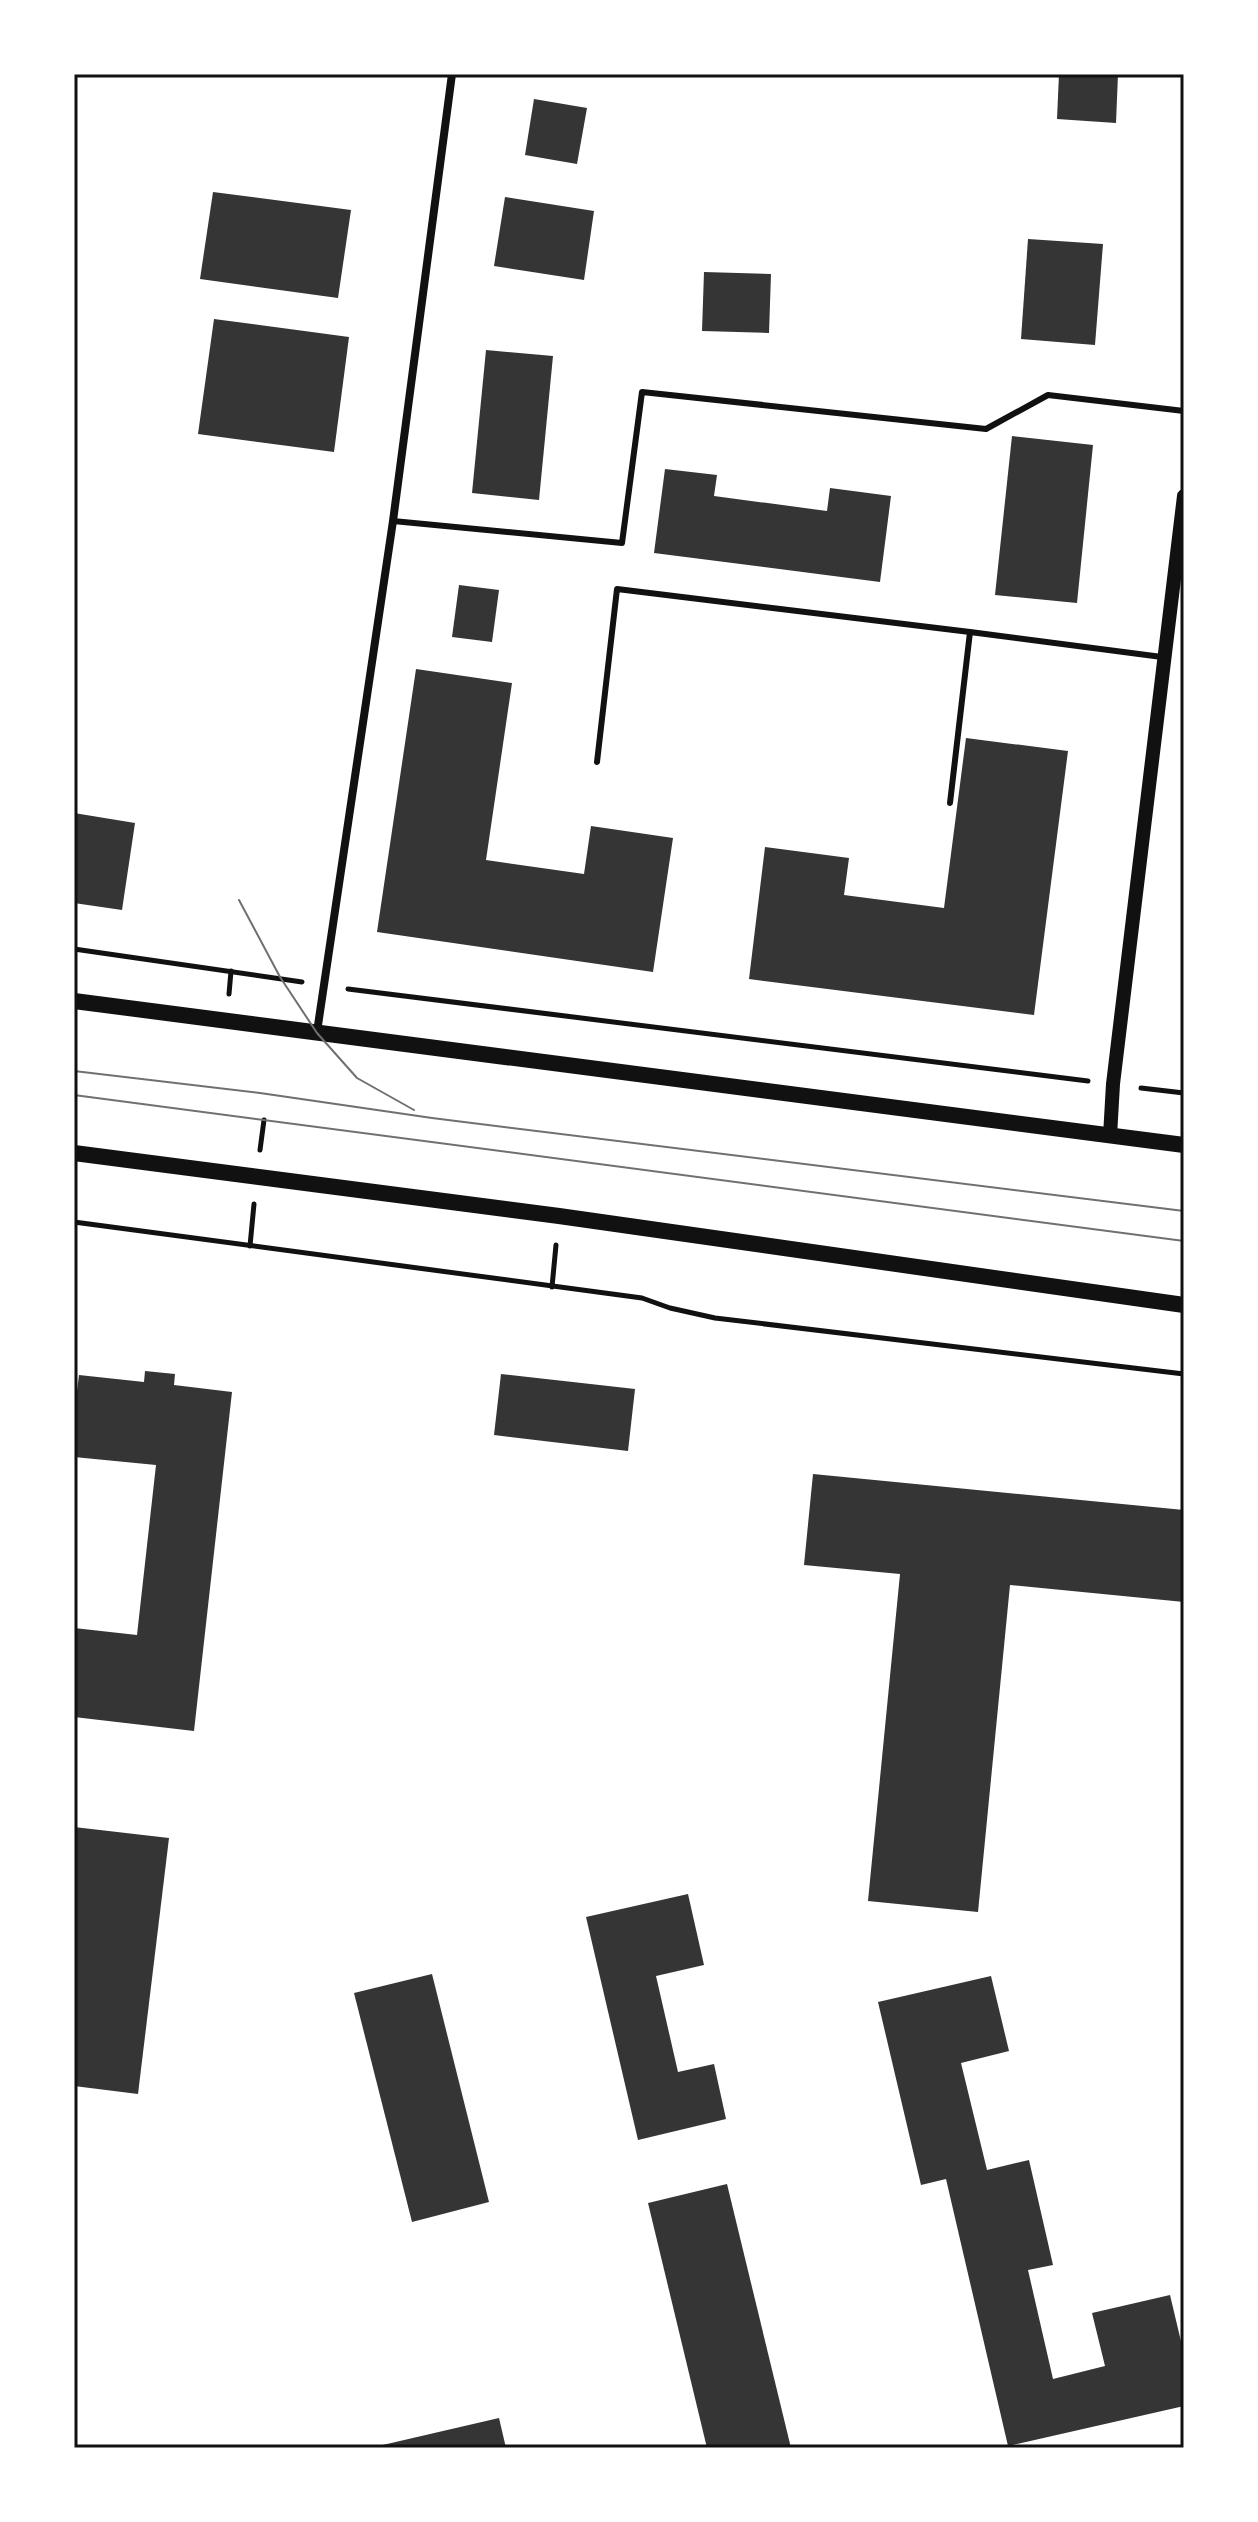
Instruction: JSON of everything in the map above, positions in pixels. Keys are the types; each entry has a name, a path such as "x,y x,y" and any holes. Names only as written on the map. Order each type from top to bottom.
{"main road":[{"path":"74,1001 1184,1145"},
{"path":"74,1153 559,1216 1184,1305"}],"street":[{"path":"317,1033 393,521 452,74"},
{"path":"1110,1136 1113,1084 1184,496"}],"lane":[{"path":"393,521 622,543 642,392 986,429 1048,395 1184,411"},
{"path":"597,762 617,589 1166,657"},
{"path":"950,803 970,632"}],"path":[{"path":"74,949 280,977 323,986 1184,1093"},
{"path":"552,1287 559,1216"},
{"path":"74,1222 642,1298 715,1318 1184,1374"}],"building":[{"path":"1059,74 1118,74 1116,123 1057,119"},
{"path":"534,99 587,108 577,164 525,155"},
{"path":"213,192 351,210 338,298 200,279"},
{"path":"505,197 594,211 584,280 494,266"},
{"path":"1028,239 1103,244 1095,345 1021,339"},
{"path":"704,272 771,274 769,333 702,331"},
{"path":"214,319 349,337 334,452 198,434"},
{"path":"486,350 553,356 539,500 472,493"},
{"path":"1012,436 1093,445 1077,603 995,595"},
{"path":"665,469 717,475 714,496 827,511 830,488 891,496 880,582 654,553"},
{"path":"459,585 499,590 492,642 452,637"},
{"path":"416,669 512,683 486,860 584,874 591,826 673,838 653,972 377,932"},
{"path":"966,738 1068,751 1034,1015 749,979 765,847 849,858 844,895 944,908"},
{"path":"74,813 135,823 122,910 74,903"},
{"path":"145,1371 175,1374 174,1385 232,1392 194,1731 74,1717 74,1628 137,1635 156,1465 74,1457 74,1415 79,1375 144,1382"},
{"path":"501,1374 635,1389 628,1451 494,1435"},
{"path":"813,1474 1184,1510 1184,1602 1010,1585 978,1912 868,1901 900,1574 804,1565"},
{"path":"74,1827 169,1838 138,2094 74,2086"},
{"path":"688,1894 704,1965 656,1976 678,2072 714,2064 726,2119 638,2140 586,1917"},
{"path":"432,1974 489,2202 412,2222 354,1993"},
{"path":"991,1976 1009,2051 961,2063 987,2170 1029,2160 1053,2265 1028,2270 1053,2379 1105,2366 1092,2313 1170,2295 1184,2354 1184,2406 1008,2446 946,2179 921,2185 878,2002"},
{"path":"727,2184 791,2448 707,2448 648,2203"},
{"path":"499,2418 506,2448 374,2448 374,2447"}],"tram line":[{"path":"239,900 280,977 317,1033 357,1078 414,1110"},
{"path":"74,1071 1184,1211"},
{"path":"74,1095 1184,1241"}]}
